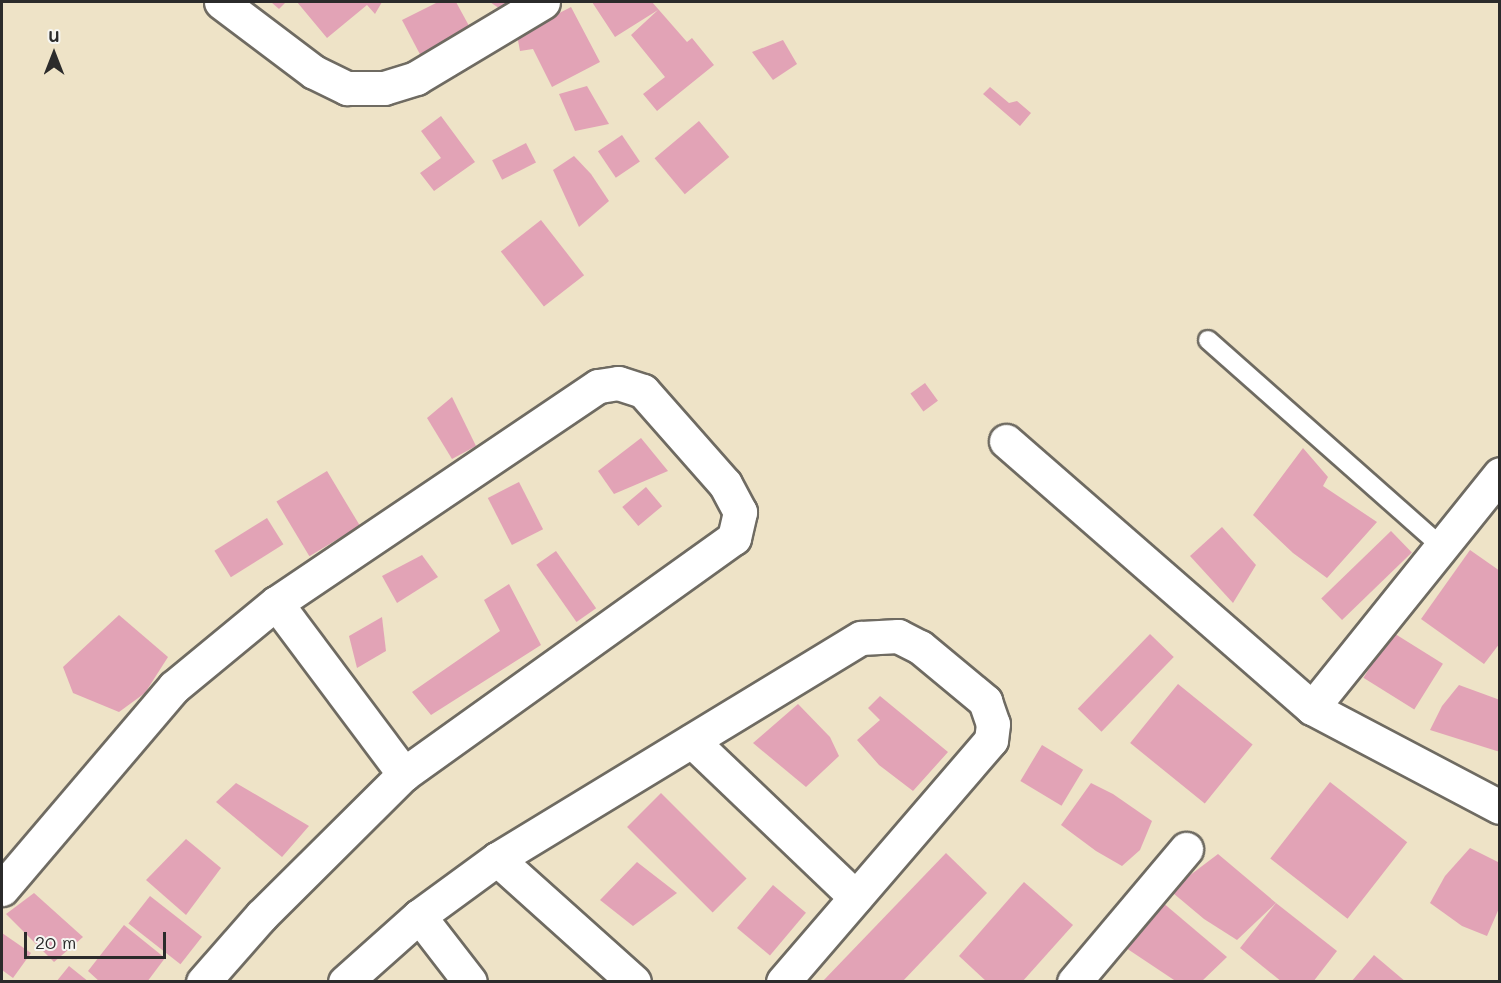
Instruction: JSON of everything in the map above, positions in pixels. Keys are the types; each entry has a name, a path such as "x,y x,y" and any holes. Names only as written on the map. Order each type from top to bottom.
{"street":[{"path":"221,2 314,72 347,88 384,88 416,78 543,2"},
{"path":"2,889 174,687 276,603 598,386 618,383 643,391 725,484 740,512 734,538 404,774 261,916 203,981"},
{"path":"1006,441 1312,708 1500,807"},
{"path":"1312,708 1440,545 1500,474"},
{"path":"276,603 404,774"},
{"path":"345,981 419,916 496,860 861,638 881,635 898,636 921,647 985,701 993,724 990,740 783,981"},
{"path":"692,741 855,897"},
{"path":"1074,981 1186,849"},
{"path":"496,860 634,981"},
{"path":"419,916 470,981"}],"lane":[{"path":"1208,340 1440,545"}],"building":[{"path":"271,2 286,2 279,9"},
{"path":"297,2 382,2 375,14 367,5 327,38"},
{"path":"438,2 456,2 474,35 424,62 402,20"},
{"path":"490,2 519,2 503,11"},
{"path":"592,2 652,2 687,42 692,38 714,65 657,111 643,94 665,77 631,35 658,10 615,37"},
{"path":"571,7 600,62 552,87 533,49 520,51 517,35"},
{"path":"783,40 797,64 773,80 752,52"},
{"path":"587,86 609,124 575,131 559,94"},
{"path":"990,87 1009,103 1017,101 1031,113 1020,126 983,94"},
{"path":"441,116 475,162 434,191 420,173 441,158 421,131"},
{"path":"699,121 729,157 685,194 655,158"},
{"path":"622,135 640,162 616,178 598,151"},
{"path":"526,143 536,163 502,180 492,160"},
{"path":"574,156 591,174 609,201 579,227 553,170"},
{"path":"541,220 584,275 544,307 501,251"},
{"path":"925,383 938,401 923,411 910,394"},
{"path":"452,397 476,446 452,459 427,418"},
{"path":"641,438 668,471 614,494 598,471"},
{"path":"1303,448 1328,477 1323,486 1377,522 1327,578 1293,553 1253,515"},
{"path":"327,471 360,526 309,556 276,501"},
{"path":"519,482 543,529 512,545 488,498"},
{"path":"646,487 662,506 638,526 622,507"},
{"path":"267,518 283,544 231,577 214,551"},
{"path":"1222,527 1256,565 1233,603 1190,556"},
{"path":"1391,531 1412,553 1342,620 1321,598"},
{"path":"1470,550 1500,571 1500,643 1484,664 1421,619"},
{"path":"556,551 596,608 576,622 536,565"},
{"path":"422,555 438,577 397,603 382,576"},
{"path":"509,584 541,645 431,715 412,692 500,631 484,600"},
{"path":"119,615 168,657 145,693 119,712 73,693 63,667"},
{"path":"382,617 386,651 357,668 349,636"},
{"path":"1392,632 1443,664 1414,710 1363,678"},
{"path":"1150,634 1174,657 1101,732 1078,709"},
{"path":"1178,684 1253,744 1205,803 1130,743"},
{"path":"1459,685 1500,700 1500,752 1430,730 1442,706"},
{"path":"880,696 948,752 913,791 879,765 857,740 880,720 868,708"},
{"path":"798,704 830,737 839,756 806,787 753,743"},
{"path":"1042,745 1083,770 1062,806 1020,781"},
{"path":"1330,782 1407,842 1348,919 1270,858"},
{"path":"236,783 309,826 282,857 216,802"},
{"path":"1091,783 1113,794 1152,821 1140,850 1122,866 1096,851 1061,825"},
{"path":"661,793 747,879 713,913 627,827"},
{"path":"186,839 221,868 186,915 146,880"},
{"path":"1470,848 1500,863 1500,906 1487,936 1462,926 1430,903 1445,876"},
{"path":"946,853 987,893 902,982 822,982"},
{"path":"1218,854 1276,903 1237,940 1204,919 1173,893 1181,882"},
{"path":"637,862 677,893 633,926 600,900"},
{"path":"1024,882 1073,925 1022,982 987,982 959,956"},
{"path":"773,885 806,913 770,956 737,928"},
{"path":"34,893 83,937 54,962 6,914"},
{"path":"150,896 202,937 180,964 128,924"},
{"path":"1162,902 1227,957 1201,982 1177,982 1126,948"},
{"path":"1276,903 1337,951 1313,982 1282,982 1240,948"},
{"path":"124,925 165,958 147,982 100,982 88,971"},
{"path":"2,933 31,953 13,978 2,970"},
{"path":"1374,955 1406,982 1351,982"},
{"path":"69,966 89,982 56,982"}]}
